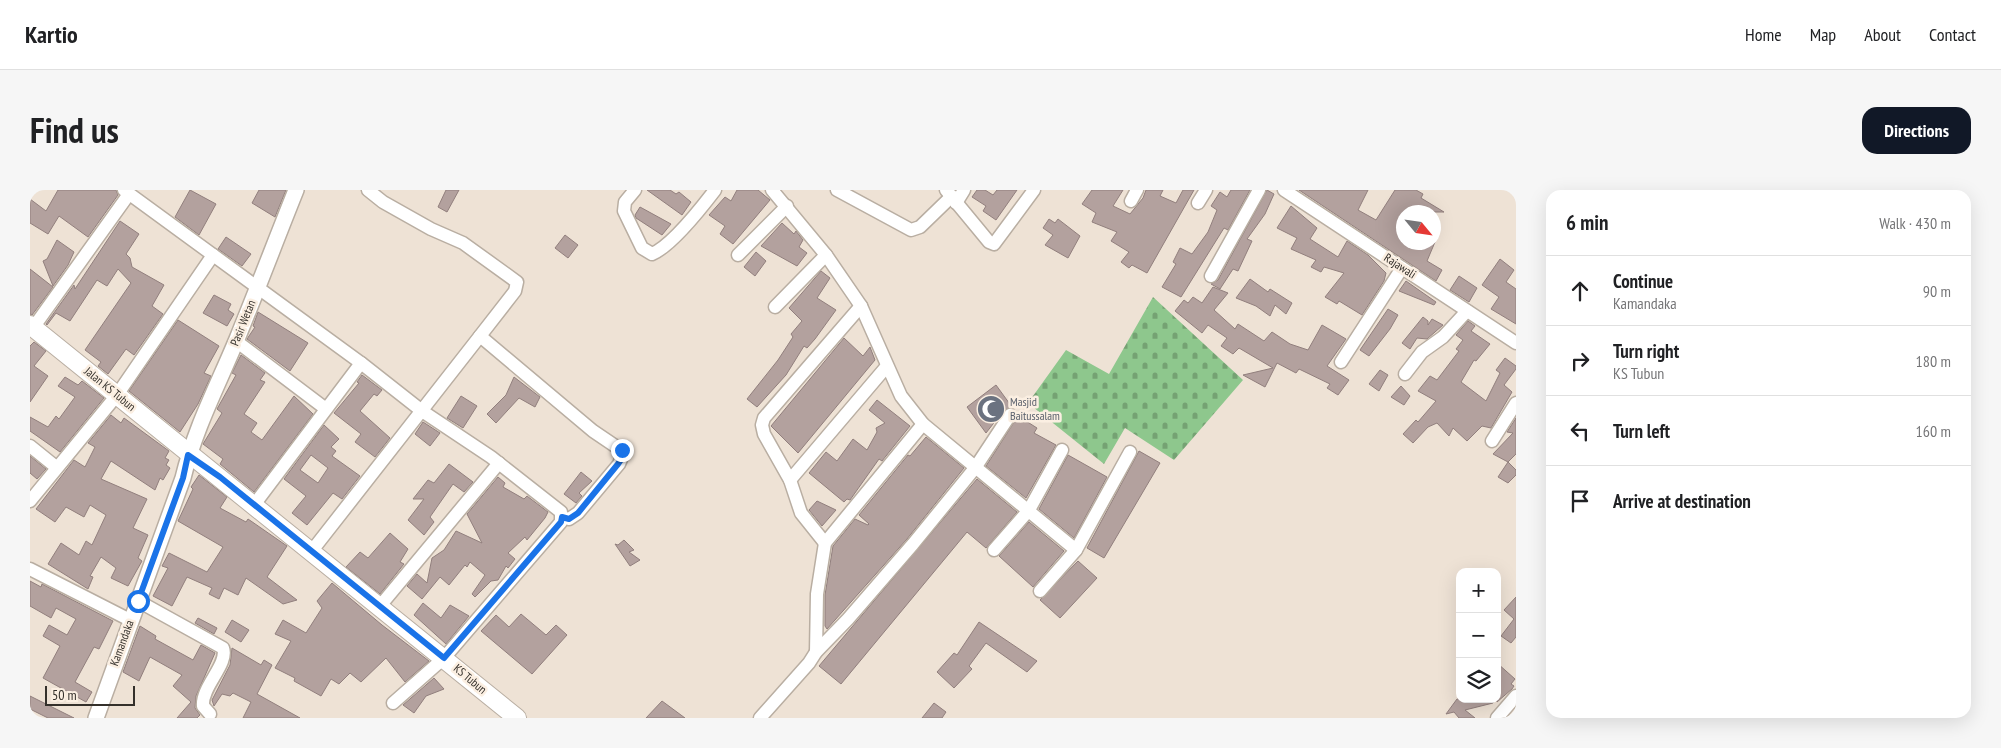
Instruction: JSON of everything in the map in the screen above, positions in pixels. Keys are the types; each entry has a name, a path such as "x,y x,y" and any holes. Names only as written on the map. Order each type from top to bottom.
{"main road":[{"name":"Jalan KS Tubun","path":"32,326 188,455"},
{"name":"KS Tubun","path":"188,455 220,477 517,718"}],"street":[{"name":"Pasir Wetan","path":"188,455 205,409 236,341 296,190"},
{"path":"311,552 515,291 517,282 463,243 431,229 383,202 368,190"},
{"path":"635,190 625,202 624,210 642,248 652,254 662,248 694,216 715,190"},
{"path":"772,190 826,255 861,306 901,396 923,424 1076,550"},
{"path":"837,190 912,230 920,227 951,196 964,190"},
{"path":"951,196 989,242 994,244 1034,190"},
{"path":"1198,203 1206,190"},
{"path":"1211,276 1259,190"},
{"name":"Rajawali","path":"1284,190 1516,343"},
{"path":"32,326 126,192 360,363 422,411 499,463 556,507 562,517 569,519 578,513 618,464 624,452 593,431 480,336"},
{"path":"738,256 787,206"},
{"path":"30,501 117,395 213,255"},
{"path":"775,307 826,255"},
{"path":"1341,362 1402,268"},
{"path":"825,543 801,513 790,480 764,434 762,425 764,418 861,306"},
{"path":"1405,374 1422,352 1443,337 1467,311"},
{"path":"236,341 326,408"},
{"path":"254,505 360,363"},
{"path":"790,480 888,366"},
{"path":"1492,441 1516,403"},
{"path":"760,718 809,663 816,652 848,619 976,468 1010,415"},
{"path":"816,652 817,594 825,543 923,424"},
{"path":"30,446 56,467"},
{"path":"994,550 1029,510 1062,450"},
{"path":"1040,591 1076,550 1130,452"},
{"name":"Kamandaka","path":"96,718 183,478 188,455"},
{"path":"380,606 499,463"},
{"path":"393,702 444,658 561,522 562,517"},
{"path":"30,569 130,620"},
{"path":"138,601 223,648 222,660 203,698 203,706 210,714"},
{"path":"1497,718 1516,696"}],"green space":[{"path":"1153,297 1243,380 1174,460 1125,428 1104,464 1028,403 1066,350 1109,374"}],"building":[{"path":"58,190 116,190 118,195 88,237 59,216 48,234 30,223 30,199 46,211"},
{"path":"190,190 216,204 199,235 175,217"},
{"path":"259,190 286,190 275,217 252,203"},
{"path":"446,190 459,190 447,212 438,207"},
{"path":"647,190 670,190 676,194 679,192 691,202 682,215"},
{"path":"737,190 758,190 770,200 733,244 720,234 725,226 709,215 725,197 731,201"},
{"path":"977,190 985,190 993,195 997,190 1017,190 996,220 983,211 986,206 972,197"},
{"path":"1092,190 1123,190 1113,206 1130,214 1143,198 1146,190 1163,190 1160,196 1176,203 1183,190 1194,190 1147,273 1132,265 1129,268 1121,262 1129,252 1111,241 1117,232 1092,222 1096,213 1082,204"},
{"path":"1231,190 1250,190 1228,230 1224,228 1181,297 1162,287 1176,264 1173,262 1180,248 1192,254 1208,232 1217,210 1211,206 1220,192 1227,197"},
{"path":"1267,190 1274,194 1265,214 1247,239 1252,241 1238,271 1233,269 1220,289 1211,284 1218,280"},
{"path":"1299,190 1368,190 1358,210 1376,220 1395,190 1416,190 1423,194 1421,198 1432,205 1396,205 1396,250 1432,250 1427,261 1442,270 1436,281"},
{"path":"1291,206 1317,228 1310,239 1338,257 1347,241 1368,255 1386,273 1384,281 1362,315 1339,301 1337,304 1325,297 1344,273 1324,267 1321,272 1311,267 1316,260 1291,249 1297,238 1277,228"},
{"path":"640,207 671,224 662,235 636,218 635,215"},
{"path":"1049,219 1055,223 1058,219 1080,236 1068,258 1045,245 1053,235 1043,228"},
{"path":"120,221 139,234 126,254 130,258 132,267 164,285 152,306 163,314 134,355 126,349 108,374 98,366 101,362 85,350 131,283 118,269 107,286 97,280 70,321 56,313 46,324 74,285 75,289"},
{"path":"782,223 794,234 796,231 803,240 799,247 807,253 797,266 761,246"},
{"path":"565,235 578,245 568,258 555,248"},
{"path":"226,237 251,254 242,266 218,249"},
{"path":"57,240 74,252 68,265 53,286 43,261 47,259"},
{"path":"756,252 766,261 755,276 744,267"},
{"path":"1500,259 1514,270 1506,282 1516,289 1516,324 1491,309 1499,297 1482,285"},
{"path":"30,269 53,287 32,315 30,314"},
{"path":"821,271 830,278 817,298 836,310 807,348 804,346 786,375 757,407 747,399 778,360 793,337 791,334 802,321 789,308"},
{"path":"1459,276 1477,288 1469,302 1450,290"},
{"path":"1250,279 1268,292 1270,289 1292,303 1286,314 1275,305 1270,316 1256,306 1236,298"},
{"path":"1406,281 1436,302 1434,305 1399,291"},
{"path":"1213,287 1228,293 1214,310 1235,329 1238,324 1264,341 1272,332 1290,344 1308,350 1322,325 1346,339 1327,366 1349,380 1338,395 1327,388 1330,384 1299,369 1296,373 1277,363 1265,387 1243,375 1273,368 1239,348 1233,354 1221,346 1227,338 1208,325 1202,333 1175,311 1184,300 1188,303 1193,297 1202,303"},
{"path":"214,295 231,304 228,310 234,314 227,326 203,313"},
{"path":"1388,309 1398,315 1390,329 1369,356 1360,350"},
{"path":"258,312 308,343 290,371 247,339 255,327 253,326"},
{"path":"1423,317 1428,321 1428,325 1432,319 1443,325 1427,339 1417,338 1410,349 1402,343"},
{"path":"178,320 219,346 204,373 211,376 198,404 180,432 129,391"},
{"path":"1468,321 1475,326 1471,331 1490,344 1476,361 1474,360 1461,382 1486,401 1500,373 1496,370 1505,358 1516,366 1516,369 1504,385 1512,392 1491,428 1482,426 1467,441 1453,428 1449,436 1437,423 1428,427 1413,443 1403,434 1416,420 1418,422 1436,401 1418,391 1430,376 1437,380 1459,351 1456,349 1463,340 1456,335"},
{"path":"844,338 863,356 870,347 875,360 798,453 771,426"},
{"path":"34,342 46,351 34,366 48,376 30,402 30,346"},
{"path":"241,355 265,373 260,380 265,382 244,414 257,423 251,432 262,440 294,396 313,414 254,492 220,464 223,459 203,444 222,413 217,409 236,375 232,373"},
{"path":"1380,370 1388,375 1379,391 1369,384"},
{"path":"362,375 382,390 377,396 374,394 360,411 390,438 375,457 355,442 361,434 334,413 359,383 357,382"},
{"path":"65,377 78,385 82,381 104,398 60,452 30,431 30,417 48,427 56,416 59,419 75,397 58,386"},
{"path":"514,377 540,397 535,407 519,398 496,423 487,414 506,395"},
{"name":"Masjid Baitussalam","path":"996,385 1012,407 1004,410 986,433 967,407"},
{"path":"1401,386 1410,396 1404,405 1391,397"},
{"path":"461,396 477,406 463,428 447,418"},
{"path":"877,400 910,426 882,461 879,459 850,500 847,499 844,502 809,473 826,452 837,461 853,439 867,450 877,432 876,428 885,423 869,410"},
{"path":"111,415 121,423 124,418 169,451 165,458 169,460 166,465 170,468 163,480 160,478 155,490 111,461 101,479 147,499 133,528 148,535 138,558 142,561 128,586 111,578 116,568 101,557 90,576 93,577 88,589 48,564 61,543 79,555 86,541 92,545 106,515 90,505 84,517 66,507 55,522 36,509 74,460 85,467 95,447 88,443"},
{"path":"1018,416 1037,428 1034,433 1056,445 1026,498 986,466"},
{"path":"1516,418 1516,454 1508,462 1493,454 1513,433 1507,432"},
{"path":"423,422 440,433 430,446 415,434"},
{"path":"324,425 339,439 331,447 336,451 332,456 360,476 342,499 333,493 307,525 292,513 306,496 284,479","holes":["311,455 328,468 318,483 300,470"]},
{"path":"926,437 964,468 907,539 827,629 825,626 825,595 833,546 855,519 869,524 859,515 908,455 910,456"},
{"path":"1139,451 1160,463 1104,558 1087,548"},
{"path":"1068,455 1107,477 1074,538 1039,509"},
{"path":"30,456 46,469 37,479 30,473"},
{"path":"1508,462 1516,470 1516,475 1508,483 1498,477"},
{"path":"449,464 473,482 464,492 453,484 430,517 434,522 424,535 408,520 424,499 413,499 428,480 434,483"},
{"path":"581,472 592,481 579,493 582,496 576,503 564,494"},
{"path":"199,475 227,497 220,508 246,522 248,519 287,546 267,577 297,600 283,604 246,578 238,595 224,588 219,599 209,594 212,588 187,577 172,606 153,596 168,568 162,566 169,553 207,572 223,547 178,521 193,489 191,487"},
{"path":"498,477 505,483 503,487 524,499 527,496 548,512 545,518 527,540 525,537 508,553 515,559 508,568 506,566 498,580 491,581 475,597 472,594 485,575 470,562 467,567 465,565 449,585 440,577 422,599 407,586 417,574 427,583 432,558 444,550 456,531 482,543 467,514"},
{"path":"977,479 1017,512 986,548 967,532 841,684 819,666"},
{"path":"817,501 836,510 822,526 809,510"},
{"path":"1029,522 1064,551 1033,587 999,556"},
{"path":"390,533 408,549 400,562 404,564 380,594 346,567 360,552 368,558"},
{"path":"624,540 634,550 629,552 640,560 630,566 615,544 618,545"},
{"path":"1078,561 1097,578 1060,618 1040,600"},
{"path":"30,581 41,587 42,584 113,621 99,649 94,647 75,682 92,692 86,702 43,678 60,646 43,636 49,625 67,635 76,619 56,608 51,618 30,606"},
{"path":"332,583 429,661 405,682 386,658 361,682 350,673 339,684 331,679 321,696 294,681 295,678 275,668 291,641 275,634 283,620 306,633 322,608 317,601"},
{"path":"1516,597 1516,637 1511,643 1501,636 1514,619 1504,610"},
{"path":"423,603 441,618 450,605 469,616 446,644 414,615"},
{"path":"521,614 546,635 556,625 567,635 532,674 481,631 496,615 509,627"},
{"path":"198,618 217,628 214,634 195,623"},
{"path":"232,620 249,630 241,642 225,632"},
{"path":"979,622 1037,661 1027,672 986,643 969,666 972,669 954,688 937,672 954,653 957,655"},
{"path":"140,626 156,636 155,639 193,660 201,645 215,653 196,696 195,708 200,715 197,718 177,718 191,702 173,686 182,675 150,657 139,681 123,672"},
{"path":"232,648 261,665 264,660 272,665 257,694 300,718 243,718 251,702 233,693 230,696 222,694 214,706 212,700 230,665"},
{"path":"1501,667 1515,679 1511,684 1514,686 1501,699"},
{"path":"434,678 444,689 426,696 414,713 403,705"},
{"path":"30,696 74,718 48,718 30,709"},
{"path":"1456,700 1456,703 1493,703 1465,710 1475,718 1459,718 1454,712 1446,714"},
{"path":"662,701 685,718 646,718"},
{"path":"934,703 946,712 942,718 922,718"}],"place":[{"name":"Masjid Baitussalam","path":"991,409"}],"route":[{"path":"138,601 183,478 188,455 220,477 444,658 561,522 562,517 569,519 578,513 623,458 624,452 622,450"}]}
